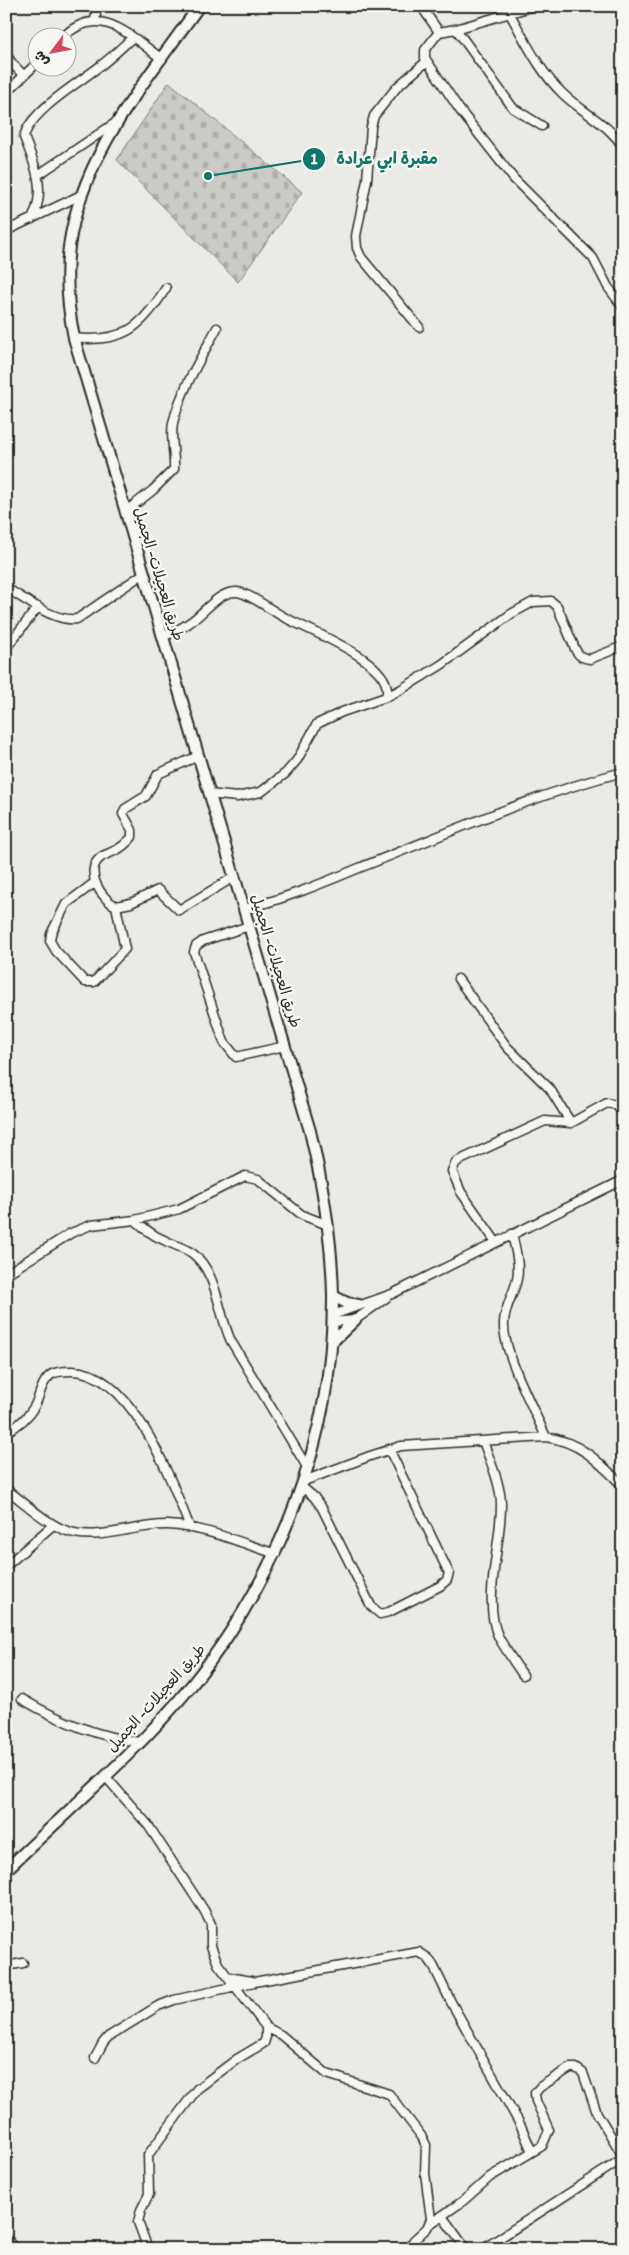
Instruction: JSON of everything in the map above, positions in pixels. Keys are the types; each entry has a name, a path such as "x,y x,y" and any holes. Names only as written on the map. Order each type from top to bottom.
{"main road":[{"name":"طريق العجيلات- الجميل","path":"6,1870 139,1742 189,1687 217,1652 239,1618 276,1554 303,1484 323,1403 331,1343 333,1296 328,1225 317,1160 285,1046 74,338 67,294 68,248 81,195 93,167 121,119 199,6"},
{"path":"333,1296 346,1303 359,1305"},
{"path":"331,1343 355,1320"}],"street":[{"path":"95,21 98,6"},
{"path":"422,6 439,32"},
{"path":"530,7 456,29 439,32 425,50 426,62 459,109 514,179 593,258 608,286 623,307"},
{"path":"510,14 541,70 563,94 613,132 623,147"},
{"path":"76,28 83,23 95,21 114,25 162,59"},
{"path":"456,29 513,108 542,126"},
{"path":"32,219 38,204 38,175 24,137 29,126 68,88 102,65 132,38"},
{"path":"6,54 10,62 24,76"},
{"path":"419,327 361,258 357,248 356,236 367,180 371,127 374,116 398,87 426,62"},
{"path":"6,93 28,72"},
{"path":"38,175 121,119"},
{"path":"6,231 81,195"},
{"path":"74,338 104,339 117,337 128,332 155,306 166,288"},
{"path":"125,512 154,490 174,469 171,443 173,423 190,381 217,328"},
{"path":"623,465 620,473 623,490"},
{"path":"6,588 38,607 68,620 77,618 143,574"},
{"path":"162,637 192,622 214,602 229,593 245,594 285,618 350,650 367,661 385,679 388,691 386,696"},
{"path":"210,794 237,797 261,792 286,773 296,760 317,724 342,712 400,690 441,665 511,614 533,602 551,601 557,606 576,651 580,656 590,659 623,646"},
{"path":"6,648 38,607"},
{"path":"94,883 103,896 116,906 126,950 94,982 86,982 56,951 50,941 51,934 66,904 94,883 98,859 115,851 132,837 132,830 123,814 125,809 146,796 158,774 198,756"},
{"path":"244,909 304,890 583,781 623,772"},
{"path":"116,906 131,903 158,890 181,910 234,877"},
{"path":"249,926 203,941 196,946 194,952 224,1042 232,1054 241,1057 285,1046"},
{"path":"458,979 511,1052 550,1089 571,1123"},
{"path":"496,1242 456,1184 453,1176 453,1166 460,1159 545,1121 571,1123 607,1103 616,1105 623,1113"},
{"path":"6,1274 70,1233 102,1223 136,1220 179,1208 245,1176 258,1180 302,1215 328,1225"},
{"path":"333,1318 359,1305 392,1294 623,1180"},
{"path":"136,1220 156,1236 194,1254 200,1262 214,1289 230,1341 307,1467"},
{"path":"512,1234 517,1279 505,1312 504,1332 512,1358 546,1437"},
{"path":"333,1318 355,1320 392,1294"},
{"path":"6,1432 29,1415 46,1380 52,1374 77,1371 94,1376 121,1400 148,1433 161,1457 190,1528"},
{"path":"389,1449 448,1573 447,1580 440,1586 389,1612 380,1614 371,1606 322,1508 303,1484 389,1449 416,1445 546,1437 574,1444 619,1477 623,1486"},
{"path":"483,1441 497,1482 500,1502 493,1600 495,1625 504,1645 522,1675"},
{"path":"6,1489 54,1525 83,1535 167,1525 190,1528 276,1554"},
{"path":"6,1566 54,1525"},
{"path":"22,1699 58,1718 99,1734 139,1742"},
{"path":"105,1776 148,1825 204,1910 211,1924 212,1951 235,1987 266,2027 281,2034 327,2074 384,2091 394,2099 422,2137 426,2145 425,2173 431,2212 430,2224"},
{"path":"95,2058 108,2036 158,2006 174,2000 254,1982 412,1953 424,1954 433,1966 451,2002 491,2068 521,2126 532,2152"},
{"path":"6,1966 23,1963"},
{"path":"228,1977 254,1982"},
{"path":"264,2043 266,2027"},
{"path":"148,2249 138,2222 141,2210 149,2194 148,2155 197,2089 237,2059 281,2034"},
{"path":"408,2249 430,2224 463,2201 490,2178 545,2142 549,2130 536,2101 537,2090 570,2068 576,2068 583,2073 596,2113 621,2157 488,2248"},
{"path":"442,2216 466,2249"},
{"path":"6,2238 16,2249"}],"green space":[{"path":"169,82 302,192 238,282 117,160"}],"place":[{"name":"مقبرة ابي عرادة","path":"208,176"}]}
